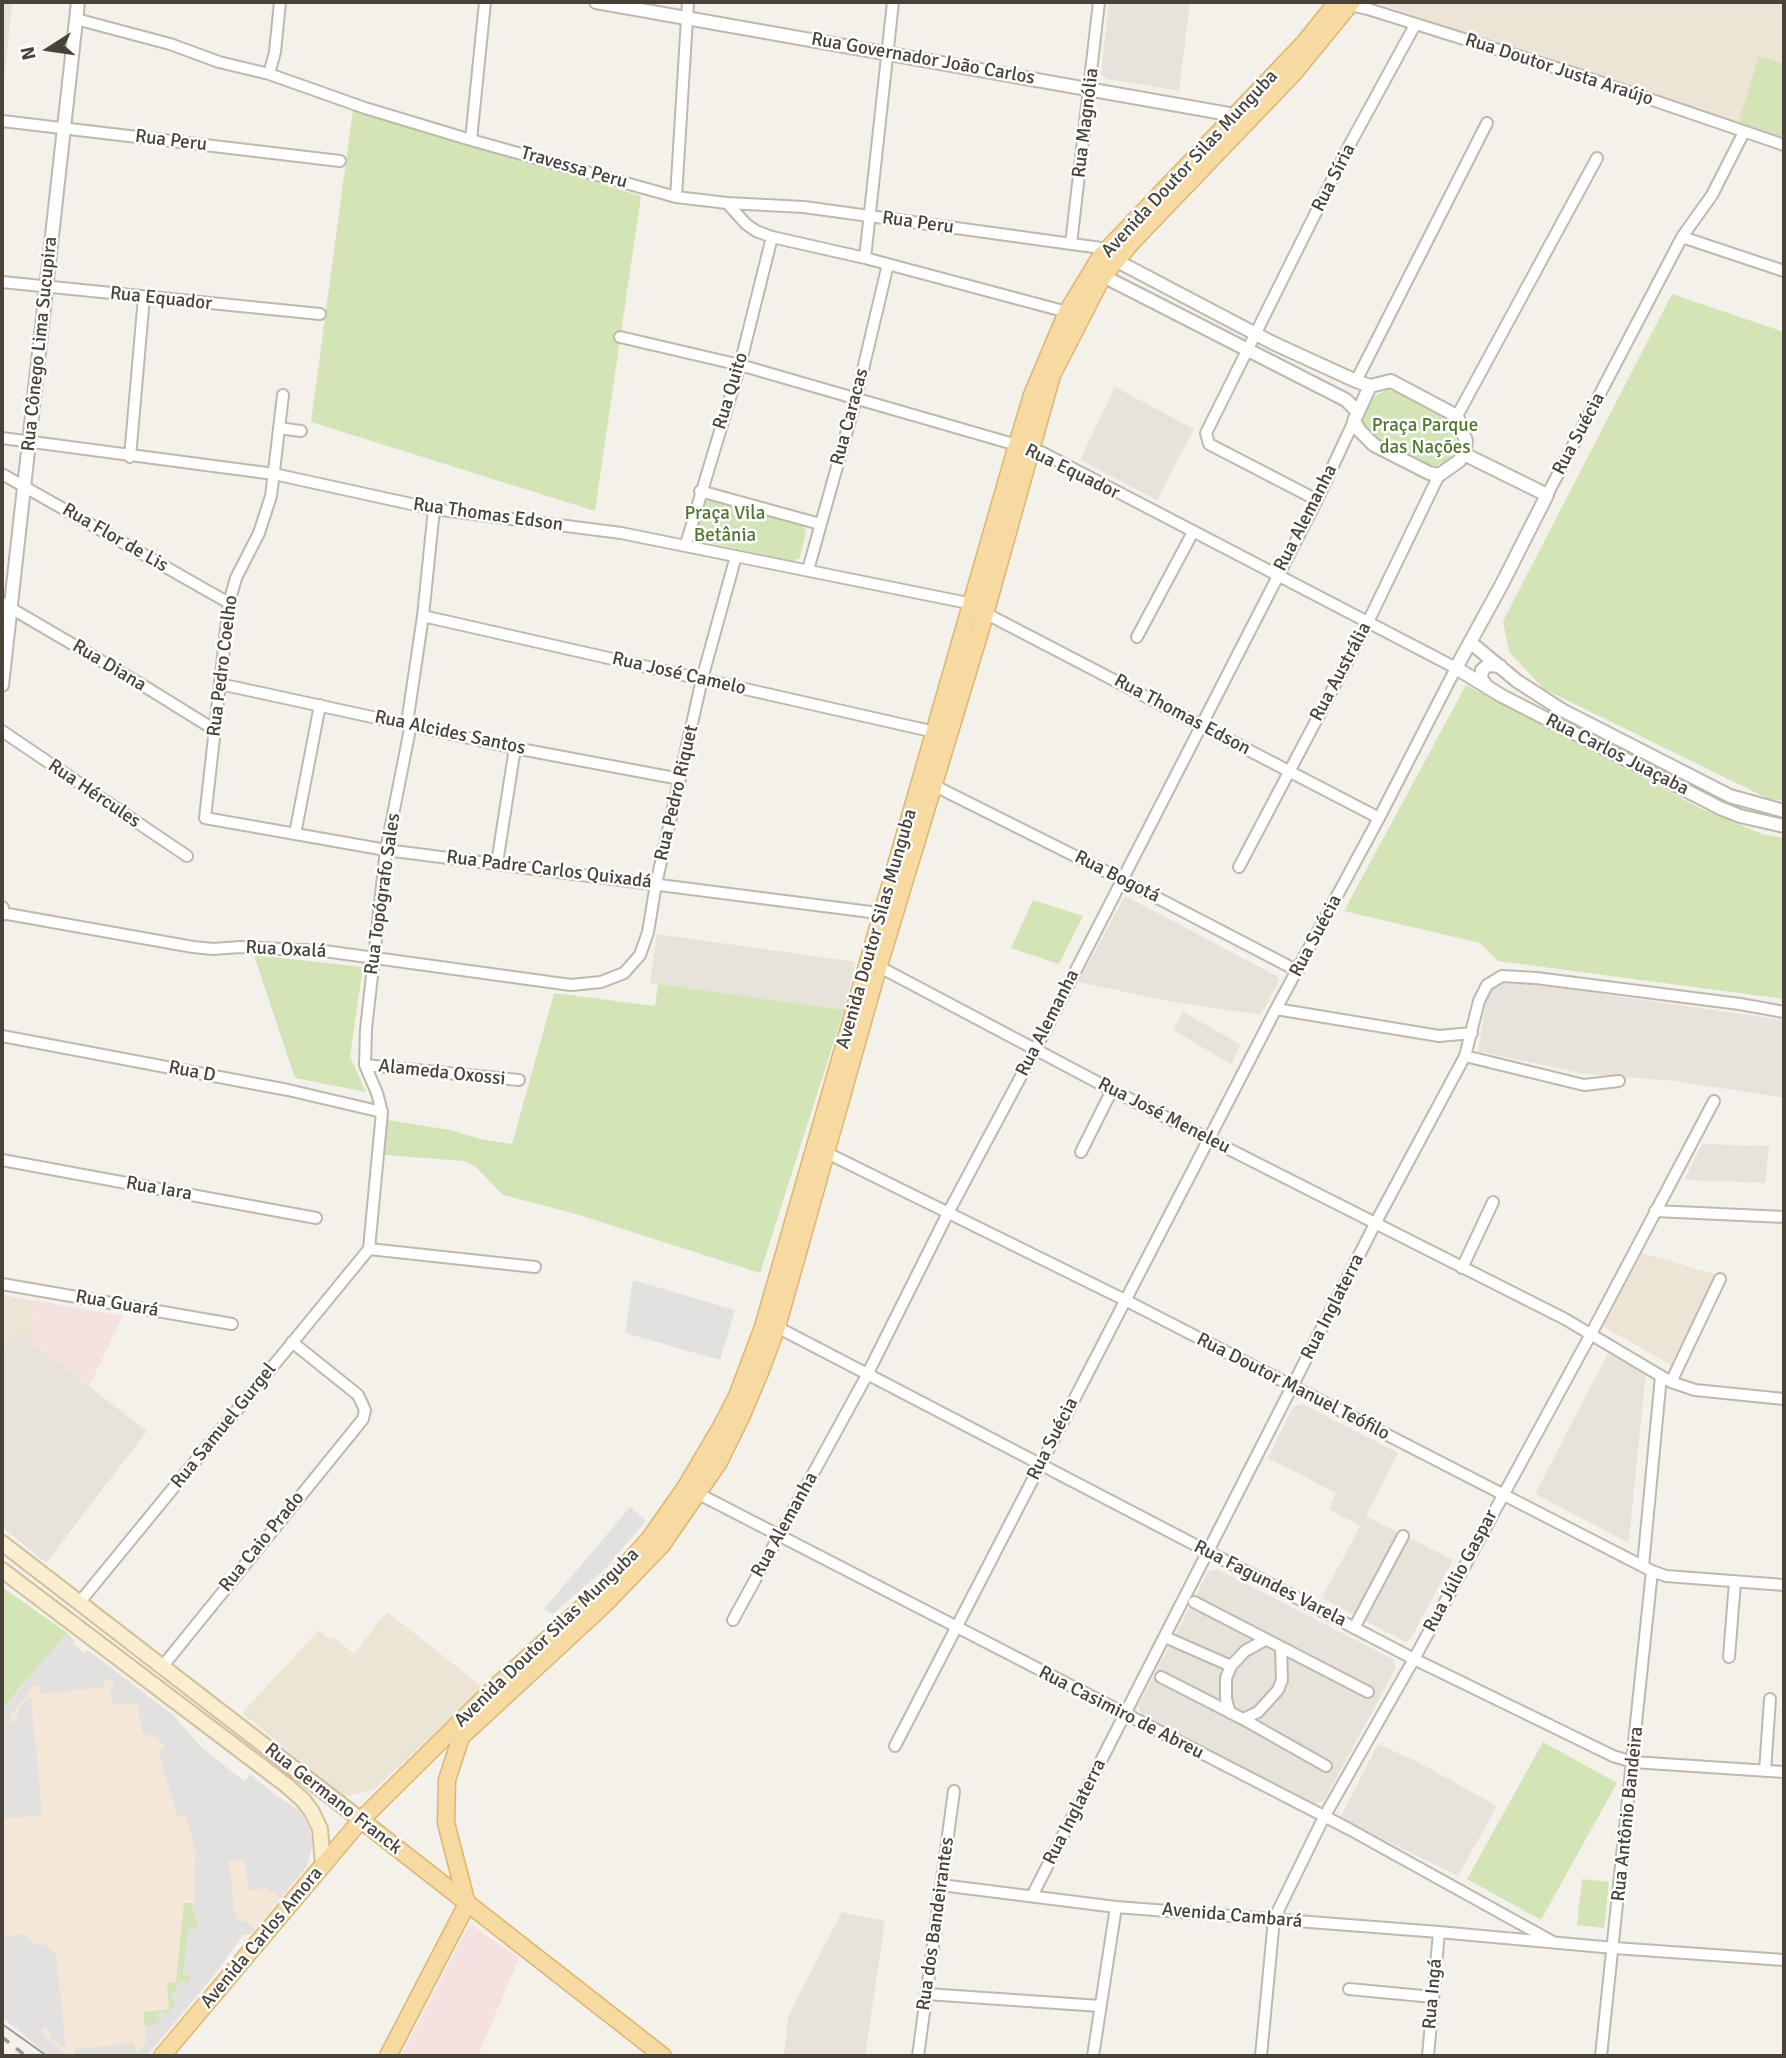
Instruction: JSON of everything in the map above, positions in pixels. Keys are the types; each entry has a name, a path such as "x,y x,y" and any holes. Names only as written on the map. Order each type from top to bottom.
{"main road":[{"name":"Avenida Doutor Silas Munguba","path":"887,914 935,786 979,609 1024,447 1052,375 1113,255 1244,116 1293,74 1341,3"},
{"name":"Avenida Doutor Silas Munguba","path":"1024,447 1032,395 1067,312 1101,256 1113,255"},
{"name":"Avenida Doutor Silas Munguba","path":"467,1904 446,1823 447,1780 461,1737 625,1586 661,1546 692,1491 757,1346 820,1149 887,914 935,732 979,609"},
{"name":"Avenida Doutor Silas Munguba","path":"360,1819 489,1693 615,1577 719,1462 743,1415 777,1327 820,1149"},
{"name":"Rua Germano Franck","path":"2,1543 663,2056"},
{"name":"Rua Germano Franck","path":"2,1570 303,1800 320,1829 323,1864"},
{"name":"Avenida Carlos Amora","path":"162,2056 280,1910 360,1819"},
{"path":"388,2056 467,1904"}],"street":[{"name":"Rua Cônego Lima Sucupira","path":"2,685 6,606 24,486 78,2"},
{"path":"270,74 280,2"},
{"path":"471,140 485,2"},
{"name":"Rua Governador João Carlos","path":"596,2 1244,116"},
{"path":"676,197 688,2"},
{"path":"865,258 893,2"},
{"name":"Rua Magnólia","path":"1071,244 1099,2"},
{"name":"Rua Doutor Justa Araújo","path":"1341,3 1597,82 1784,145"},
{"name":"Travessa Peru","path":"76,19 170,44 219,62 270,74 471,140 676,197 727,203"},
{"name":"Rua Síria","path":"1248,349 1350,144 1415,25"},
{"name":"Rua Peru","path":"2,121 340,161"},
{"path":"1356,381 1487,122"},
{"name":"Rua Suécia","path":"895,1746 1276,1009 1379,818 1682,237 1712,195 1744,132"},
{"path":"1103,276 1346,400 1356,416 1359,430 1374,445 1422,470 1439,475 1454,466 1464,454 1465,434 1457,416 1597,158"},
{"path":"727,203 746,225 772,237 865,258 1067,312"},
{"name":"Rua Peru","path":"727,203 804,207 1071,244 1113,255 1158,285 1356,381 1370,386 1391,381 1457,416"},
{"name":"Rua Quito","path":"686,544 740,365 772,237"},
{"path":"1682,237 1784,271"},
{"name":"Rua Caracas","path":"808,570 856,399 888,264"},
{"name":"Rua Equador","path":"2,282 320,314"},
{"path":"1150,300 1158,285"},
{"path":"130,457 144,297"},
{"name":"Rua Equador","path":"620,337 740,365 1041,452 1456,668"},
{"path":"1248,349 1206,433 1209,444 1317,500"},
{"path":"1356,416 1370,386"},
{"name":"Rua Pedro Coelho","path":"205,818 229,603 236,578 266,515 274,474 283,396"},
{"name":"Rua Alemanha","path":"733,1620 867,1375 1317,500 1356,416"},
{"path":"279,428 301,431"},
{"name":"Rua Thomas Edson","path":"2,438 274,474 434,509 686,544 979,609 1379,818"},
{"path":"1464,454 1547,495"},
{"name":"Rua Flor de Lis","path":"2,474 229,603"},
{"name":"Rua Austrália","path":"1239,867 1287,771 1368,622 1439,475"},
{"path":"700,491 820,524"},
{"name":"Rua Topógrafo Sales","path":"365,1065 373,957 386,850 409,723 434,509"},
{"path":"1137,637 1193,532"},
{"name":"Rua Pedro Riquet","path":"571,985 601,982 624,973 640,955 648,932 656,884 702,679 736,556"},
{"name":"Rua Diana","path":"6,606 215,730"},
{"name":"Rua José Camelo","path":"422,616 935,732"},
{"name":"Rua Carlos Juaçaba","path":"1470,642 1545,700 1730,796 1784,811"},
{"path":"1489,689 1481,679 1482,670 1492,664 1500,666"},
{"name":"Rua Carlos Juaçaba","path":"1456,668 1489,689 1720,808 1740,816 1784,825"},
{"name":"Rua Alcides Santos","path":"220,684 515,748 680,779"},
{"path":"295,834 320,705"},
{"name":"Rua Hércules","path":"2,731 187,856"},
{"path":"497,863 515,748"},
{"name":"Rua Bogotá","path":"935,786 1297,971"},
{"name":"Rua Padre Carlos Quixadá","path":"205,818 386,850 887,914"},
{"name":"Rua Oxalá","path":"2,912 193,947 312,950 571,985"},
{"name":"Rua José Meneleu","path":"873,964 1112,1090 1591,1334 1666,1379 1695,1390 1784,1399"},
{"name":"Rua Inglaterra","path":"1032,1896 1376,1223 1465,1056 1482,993 1487,985 1502,976 1550,979 1784,1012"},
{"path":"1276,1009 1438,1036 1472,1033"},
{"name":"Rua D","path":"2,1036 288,1090 382,1112"},
{"path":"1465,1056 1584,1085 1619,1081"},
{"path":"365,1065 382,1112 369,1249 535,1267"},
{"name":"Alameda Oxossi","path":"365,1065 519,1080"},
{"path":"1081,1152 1112,1090"},
{"name":"Rua Júlio Gaspar","path":"1261,2056 1274,1919 1324,1817 1414,1659 1714,1101"},
{"name":"Rua Doutor Manuel Teófilo","path":"820,1149 1125,1300 1647,1569 1666,1576 1784,1584"},
{"name":"Rua Iara","path":"2,1160 316,1218"},
{"path":"1462,1268 1493,1202"},
{"path":"1655,1210 1784,1217"},
{"name":"Rua Samuel Gurgel","path":"79,1603 369,1249"},
{"path":"1666,1379 1720,1279"},
{"name":"Rua Guará","path":"2,1284 232,1324"},
{"name":"Rua Fagundes Varela","path":"777,1327 1414,1659 1613,1756 1633,1762 1784,1772"},
{"name":"Rua Caio Prado","path":"162,1667 363,1419 365,1410 358,1395 292,1342"},
{"name":"Rua Antônio Bandeira","path":"1601,2056 1633,1762 1647,1569 1666,1379"},
{"name":"Rua Casimiro de Abreu","path":"692,1491 1324,1817 1555,1943"},
{"path":"1354,1628 1403,1536"},
{"path":"1729,1657 1735,1581"},
{"path":"1194,1602 1368,1692"},
{"path":"1165,1637 1231,1666"},
{"path":"1230,1713 1226,1699 1226,1678 1231,1666 1245,1651 1265,1640"},
{"path":"1244,1720 1258,1712 1278,1690 1282,1680 1281,1648"},
{"path":"1161,1677 1326,1766"},
{"path":"1765,1771 1770,1699"},
{"name":"Rua dos Bandeirantes","path":"918,2056 954,1791"},
{"name":"Avenida Cambará","path":"941,1885 1116,1907 1784,1960"},
{"path":"1093,2056 1116,1907"},
{"path":"1523,1941 1529,1936 1526,1928"},
{"name":"Rua Ingá","path":"1428,2056 1439,1932"},
{"path":"1349,1989 1433,1997"},
{"path":"927,1994 1100,2006"}],"shaded area":[{"path":"2,2 12,2 2,104"},
{"path":"1109,2 1190,2 1179,91 1106,79 1101,73"},
{"path":"1376,2 1784,2 1784,139 1463,34"},
{"path":"1115,387 1194,429 1157,500 1080,460"},
{"path":"1125,896 1277,976 1279,981 1261,1015 1168,1001 1078,982"},
{"path":"657,934 856,962 844,1010 650,983"},
{"path":"1504,980 1784,1020 1784,1098 1676,1081 1584,1074 1478,1051 1489,986"},
{"path":"1183,1012 1240,1044 1232,1065 1173,1030"},
{"path":"1702,1144 1769,1146 1765,1183 1684,1180"},
{"path":"1642,1253 1717,1275 1671,1365 1602,1326"},
{"path":"633,1280 735,1310 720,1360 625,1333"},
{"path":"2,1295 37,1301 30,1342 17,1332 2,1351"},
{"path":"37,1301 123,1316 89,1386 30,1342"},
{"path":"17,1331 147,1431 46,1563 2,1527 2,1351"},
{"path":"1608,1353 1646,1372 1629,1540 1625,1541 1535,1494"},
{"path":"1303,1404 1398,1453 1366,1516 1453,1560 1410,1640 1406,1642 1322,1598 1360,1526 1329,1509 1336,1493 1268,1458 1293,1407"},
{"path":"630,1507 646,1521 606,1568 553,1614 544,1609"},
{"path":"1217,1569 1393,1659 1396,1668 1324,1801 1313,1804 1142,1715 1138,1706 1208,1572"},
{"path":"387,1612 483,1687 374,1790 344,1797 242,1713 319,1630 331,1640 334,1637 354,1654"},
{"path":"65,1634 74,1641 72,1644 84,1653 87,1650 173,1715 201,1747 239,1777 245,1781 250,1774 298,1810 311,1834 312,1847 307,1866 281,1898 273,1892 267,1892 266,1888 248,1891 245,1860 229,1861 235,1917 246,1921 255,1929 251,1934 243,1935 214,1975 147,2056 75,2056 74,2049 134,2043 135,2051 138,2051 148,2042 145,2027 162,2022 156,2016 161,2010 168,2015 175,2001 170,1996 182,1979 188,1984 191,1976 183,1975 189,1927 198,1928 199,1925 192,1903 196,1854 186,1816 177,1816 158,1750 165,1747 158,1739 142,1733 138,1703 112,1705 110,1689 114,1688 112,1681 108,1679 104,1679 104,1687 40,1694 40,1685 34,1686 9,1717 11,1722 16,1721 20,1706 31,1697 42,1815 2,1819 2,1711"},
{"path":"74,1641 72,1644 84,1653 87,1650 173,1715 201,1747 239,1777 245,1781 250,1774 298,1810 311,1834 312,1847 307,1866 251,1934 243,1935 214,1975 147,2056 49,2056 2,2017 2,1711"},
{"path":"1378,1744 1418,1762 1497,1806 1458,1876 1340,1818"},
{"path":"842,1912 885,1921 865,2056 784,2056 788,2016"},
{"path":"473,1926 519,1958 478,2056 401,2056 468,1927"},
{"path":"26,1934 33,1943 45,1945 56,1953 66,2049 53,2040 47,2028 43,2028 41,2033 68,2056 49,2056 2,2017 2,1937"}],"green space":[{"path":"1759,56 1782,63 1784,56 1784,138 1738,123"},
{"path":"353,109 641,196 595,511 311,422"},
{"path":"1672,294 1784,332 1784,801 1769,799 1544,689 1509,652 1503,621"},
{"name":"Praça Parque das Nações","path":"1387,390 1398,392 1444,415 1456,440 1450,459 1436,466 1429,466 1372,439 1362,426 1361,415 1369,399"},
{"name":"Praça Vila Betânia","path":"711,499 802,524 806,532 800,558 793,561 701,541 696,535 704,502"},
{"path":"1466,685 1700,808 1762,834 1784,838 1784,999 1498,961 1480,943 1344,911"},
{"path":"1033,900 1083,916 1059,964 1011,948"},
{"path":"254,955 363,967 350,1056 366,1092 295,1078"},
{"path":"658,984 844,1010 760,1273 576,1214 503,1195 476,1167 463,1161 385,1155 387,1120 512,1144 554,993 655,1006"},
{"path":"2,1587 66,1632 74,1641 72,1644 84,1653 87,1650 117,1672 27,1679 2,1711"},
{"path":"1543,1742 1617,1783 1541,1920 1467,1879"},
{"path":"1582,1879 1609,1882 1604,1928 1577,1925"},
{"path":"184,1903 192,1903 199,1925 198,1928 189,1927 183,1975 191,1976 190,1981 188,1984 182,1980 170,1996 175,2001 168,2016 161,2011 157,2016 163,2022 145,2027 143,2012 169,2009 167,1983 176,1982"}],"tram line":[{"path":"2,2024 47,2056"}],"railway":[{"path":"2,2037 26,2056"}]}
